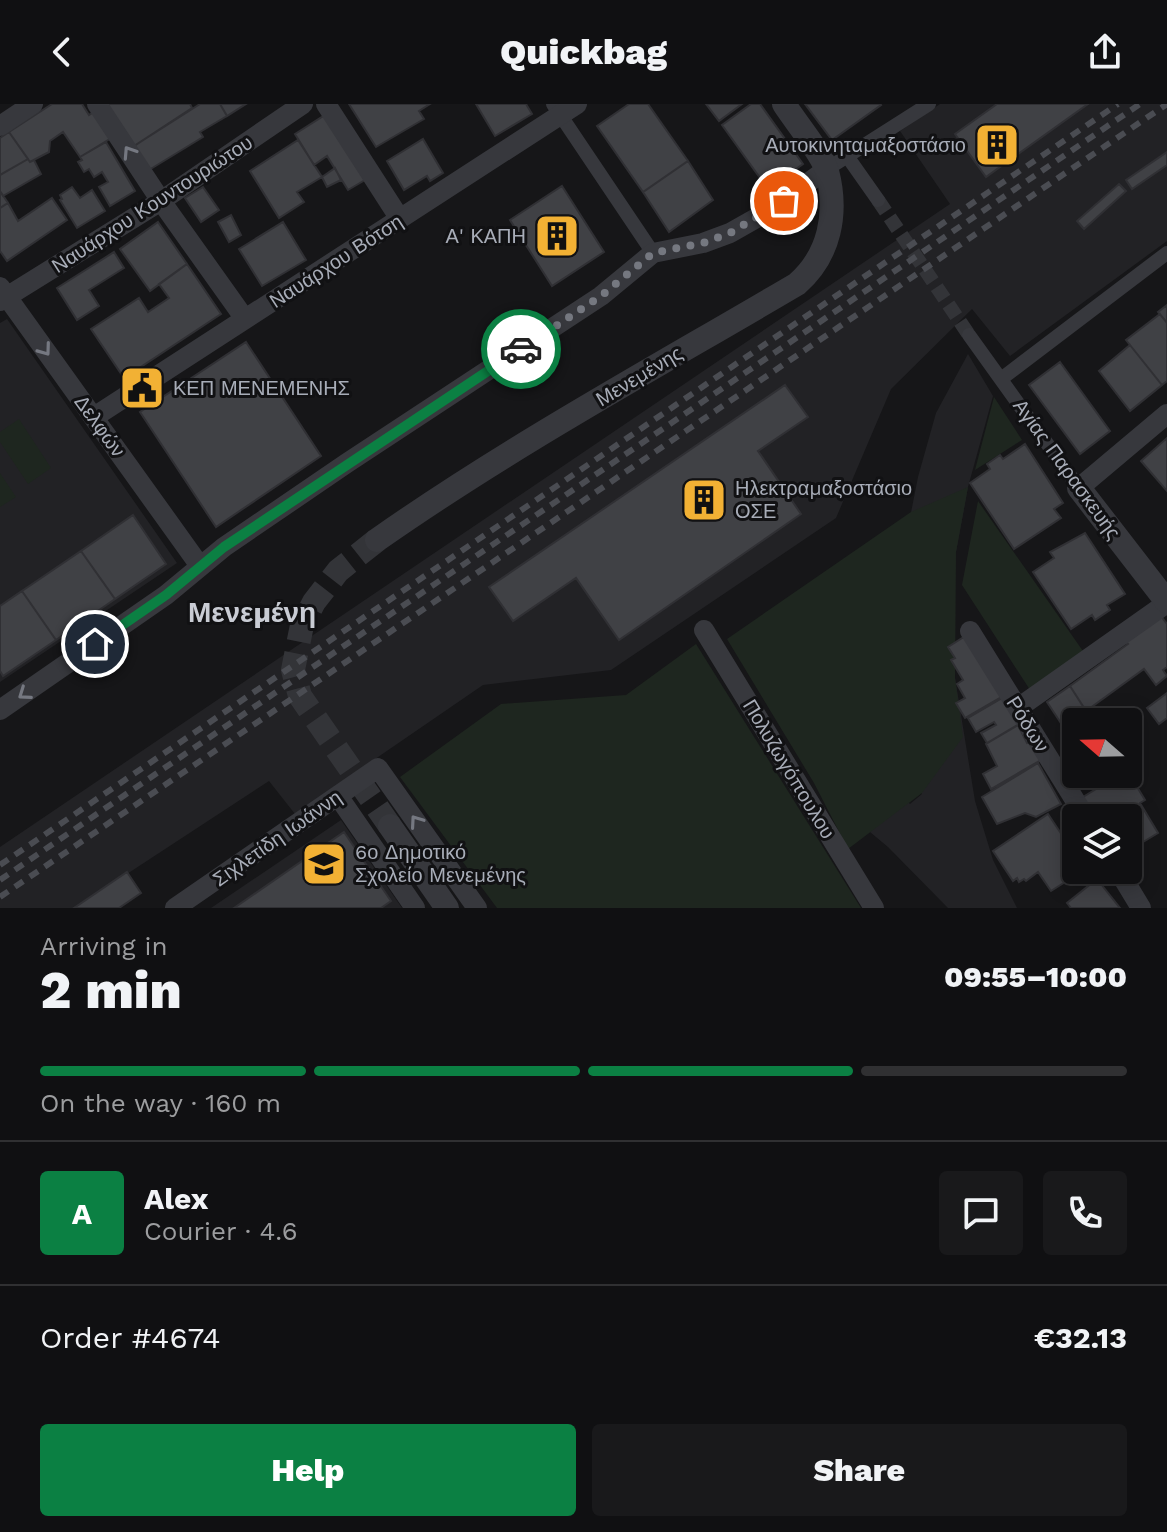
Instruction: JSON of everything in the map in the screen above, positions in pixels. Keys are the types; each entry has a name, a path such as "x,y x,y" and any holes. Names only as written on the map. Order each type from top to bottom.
{"street":[{"path":"0,126 33,104"},
{"path":"97,104 245,319"},
{"name":"Ναυάρχου Κουντουριώτου","path":"2,295 161,201 303,104"},
{"path":"326,104 400,219"},
{"path":"784,104 837,162 878,200"},
{"path":"0,710 166,595 200,566 347,463 601,296 653,253 703,243 743,227 929,104"},
{"path":"564,108 653,253"},
{"name":"Ναυάρχου Βότση","path":"94,417 400,219 564,108"},
{"name":"Μενεμένης","path":"377,540 422,509 639,376 797,284 818,262 827,243 837,162"},
{"path":"1001,379 1167,253"},
{"name":"Δελφών","path":"2,295 200,566"},
{"name":"Αγίας Παρασκευής","path":"969,335 1079,488 1167,603"},
{"path":"1079,488 1167,414"},
{"path":"1018,708 1167,603"},
{"name":"Πολυζωγόπουλου","path":"704,630 874,908"},
{"name":"Ρόδων","path":"970,631 1077,804"},
{"name":"Σιχλετίδη Ιωάννη","path":"175,908 378,768 477,908"},
{"path":"338,796 415,908"},
{"path":"390,826 447,908"},
{"path":"1126,884 1141,908"}],"shaded area":[{"path":"940,104 1167,104 1167,241 1010,356 972,309 891,389 836,518 611,670 483,685 295,814 269,781 75,908 0,908 0,847 950,204 900,131"},
{"path":"7,319 177,563 0,682 0,323"},
{"path":"968,354 993,396 968,487 956,552 953,617 955,678 975,801 993,860 1017,908 948,908 888,847 840,807 869,765 910,804 922,794 910,747 905,543 918,477 936,413"},
{"path":"994,397 1022,440 975,470"},
{"path":"19,419 51,468 28,484 0,442 0,432"},
{"path":"0,473 16,497 0,507"},
{"path":"968,487 956,552 955,678 963,737 922,793 848,849 814,783 727,639 911,512"},
{"path":"978,501 1085,654 1032,693 962,585"},
{"path":"696,644 861,908 497,908 400,777 501,704 626,695"},
{"name":"6ο Δημοτικό Σχολείο Μενεμένης","path":"341,820 402,908 211,908"}],"building":[{"path":"52,104 82,104 89,115 95,111 113,137 80,157 63,132 50,141 49,152 30,162 9,132"},
{"path":"107,104 190,104 192,108 134,146"},
{"path":"200,104 220,104 227,116 200,132 203,137 149,170 134,146"},
{"path":"220,104 246,104 227,116"},
{"path":"349,104 430,104 419,111 424,119 376,147"},
{"path":"476,104 526,104 532,114 495,136"},
{"path":"629,104 648,104 688,161 643,192 597,126"},
{"path":"706,104 742,104 719,121"},
{"path":"751,104 760,104 803,164 768,189 722,125"},
{"path":"805,104 880,104 881,105 832,140"},
{"name":"Αυτοκινηταμαξοστάσιο","path":"997,104 1088,104 986,177 955,134"},
{"path":"325,115 365,180 348,190 327,156 314,165 295,134"},
{"path":"9,132 28,159 0,175 0,138"},
{"path":"423,139 443,173 430,181 427,176 404,190 387,161"},
{"path":"298,140 322,177 297,192 304,202 279,218 250,171"},
{"path":"106,142 135,191 110,206 99,187 108,182 102,172 94,177 89,169 84,172 78,162 82,160 80,157"},
{"path":"1167,152 1167,165 1132,189 1126,180"},
{"path":"28,159 30,162 34,160 41,174 3,196 0,175"},
{"path":"688,161 713,200 669,232 643,192"},
{"path":"335,168 341,180 327,187 322,177"},
{"path":"1119,184 1126,191 1084,229 1077,221"},
{"name":"Α' ΚΑΠΗ","path":"562,186 604,252 552,286 510,220"},
{"path":"72,187 80,198 92,190 105,211 77,228 60,200 60,195"},
{"path":"203,187 219,210 201,222 185,198"},
{"path":"0,191 8,203 0,208"},
{"path":"52,198 67,220 7,261 0,251 0,208 8,203 18,221"},
{"path":"231,215 241,235 229,242 218,222"},
{"path":"158,222 187,264 150,291 120,249"},
{"path":"283,222 306,260 262,286 239,249"},
{"path":"114,252 124,268 89,290 99,306 77,320 57,288"},
{"path":"187,264 221,314 124,378 91,329 139,298 148,312 169,298 159,284"},
{"path":"1167,305 1167,323 1158,312"},
{"path":"1160,314 1167,323 1167,381 1162,385 1126,340"},
{"path":"246,342 321,456 216,527 140,412"},
{"path":"1130,345 1162,385 1130,411 1099,371"},
{"path":"1060,362 1110,431 1080,454 1029,385"},
{"name":"Ηλεκτραμαξοστάσιο ΟΣΕ","path":"785,385 808,417 758,451 801,514 619,640 576,578 513,621 489,587"},
{"path":"1167,438 1167,491 1141,461"},
{"path":"1025,444 1063,503 1054,509 1061,518 1014,549 970,483 990,469 987,464 1000,455 1003,459"},
{"path":"133,515 166,564 115,599 81,551"},
{"path":"1085,533 1125,594 1107,605 1110,610 1095,620 1092,615 1071,629 1033,572 1054,558 1050,552"},
{"path":"81,551 115,599 56,640 22,591"},
{"path":"22,591 56,640 3,676 0,671 0,606"},
{"path":"1160,615 1167,624 1167,667 1163,670 1167,676 1156,685 1144,669 1090,708 1084,708 1070,686 1128,644 1125,641"},
{"path":"967,635 1003,696 965,718 956,703 965,698 957,684 963,680 951,660 955,658 948,647"},
{"path":"1070,686 1084,708 1062,708 1062,725 1047,702"},
{"path":"1167,693 1167,718 1159,724 1147,708"},
{"path":"1004,697 1019,724 987,743 981,733 996,725 994,722 976,732 968,718"},
{"path":"1018,725 1041,760 991,789 983,774 997,766 986,744"},
{"path":"1038,763 1061,804 1036,817 1025,813 997,824 982,797"},
{"path":"1098,788 1138,788 1145,800 1141,804 1080,804 1078,800"},
{"path":"1142,806 1158,833 1142,843"},
{"path":"1048,814 1062,835 1062,884 1051,891 1038,872 1026,881 1019,882 1017,878 1013,881 993,851"},
{"name":"6ο Δημοτικό Σχολείο Μενεμένης","path":"344,832 391,901 381,908 234,908"},
{"path":"127,872 141,893 119,908 74,908"},
{"path":"1091,884 1101,884 1120,908 1071,908 1067,903"}],"tunnel":[{"path":"878,200 969,335"},
{"path":"377,540 338,571 314,602 302,625 293,670 300,696 390,826"}],"railway":[{"path":"0,865 1118,104"},
{"path":"0,880 1140,104"},
{"path":"0,897 1167,104"}],"way so far":[{"path":"521,349 601,296 653,253 703,243 730,233 784,201"}],"place":[{"name":"Αυτοκινηταμαξοστάσιο","path":"997,145"},
{"name":"Α' ΚΑΠΗ","path":"557,236"},
{"name":"ΚΕΠ ΜΕΝΕΜΕΝΗΣ","path":"142,388"},
{"name":"Ηλεκτραμαξοστάσιο ΟΣΕ","path":"704,500"},
{"name":"6ο Δημοτικό Σχολείο Μενεμένης","path":"324,864"}],"district":[{"name":"Μενεμένη","path":"252,612"}],"route":[{"path":"95,644 166,595 224,547 521,349"}]}
